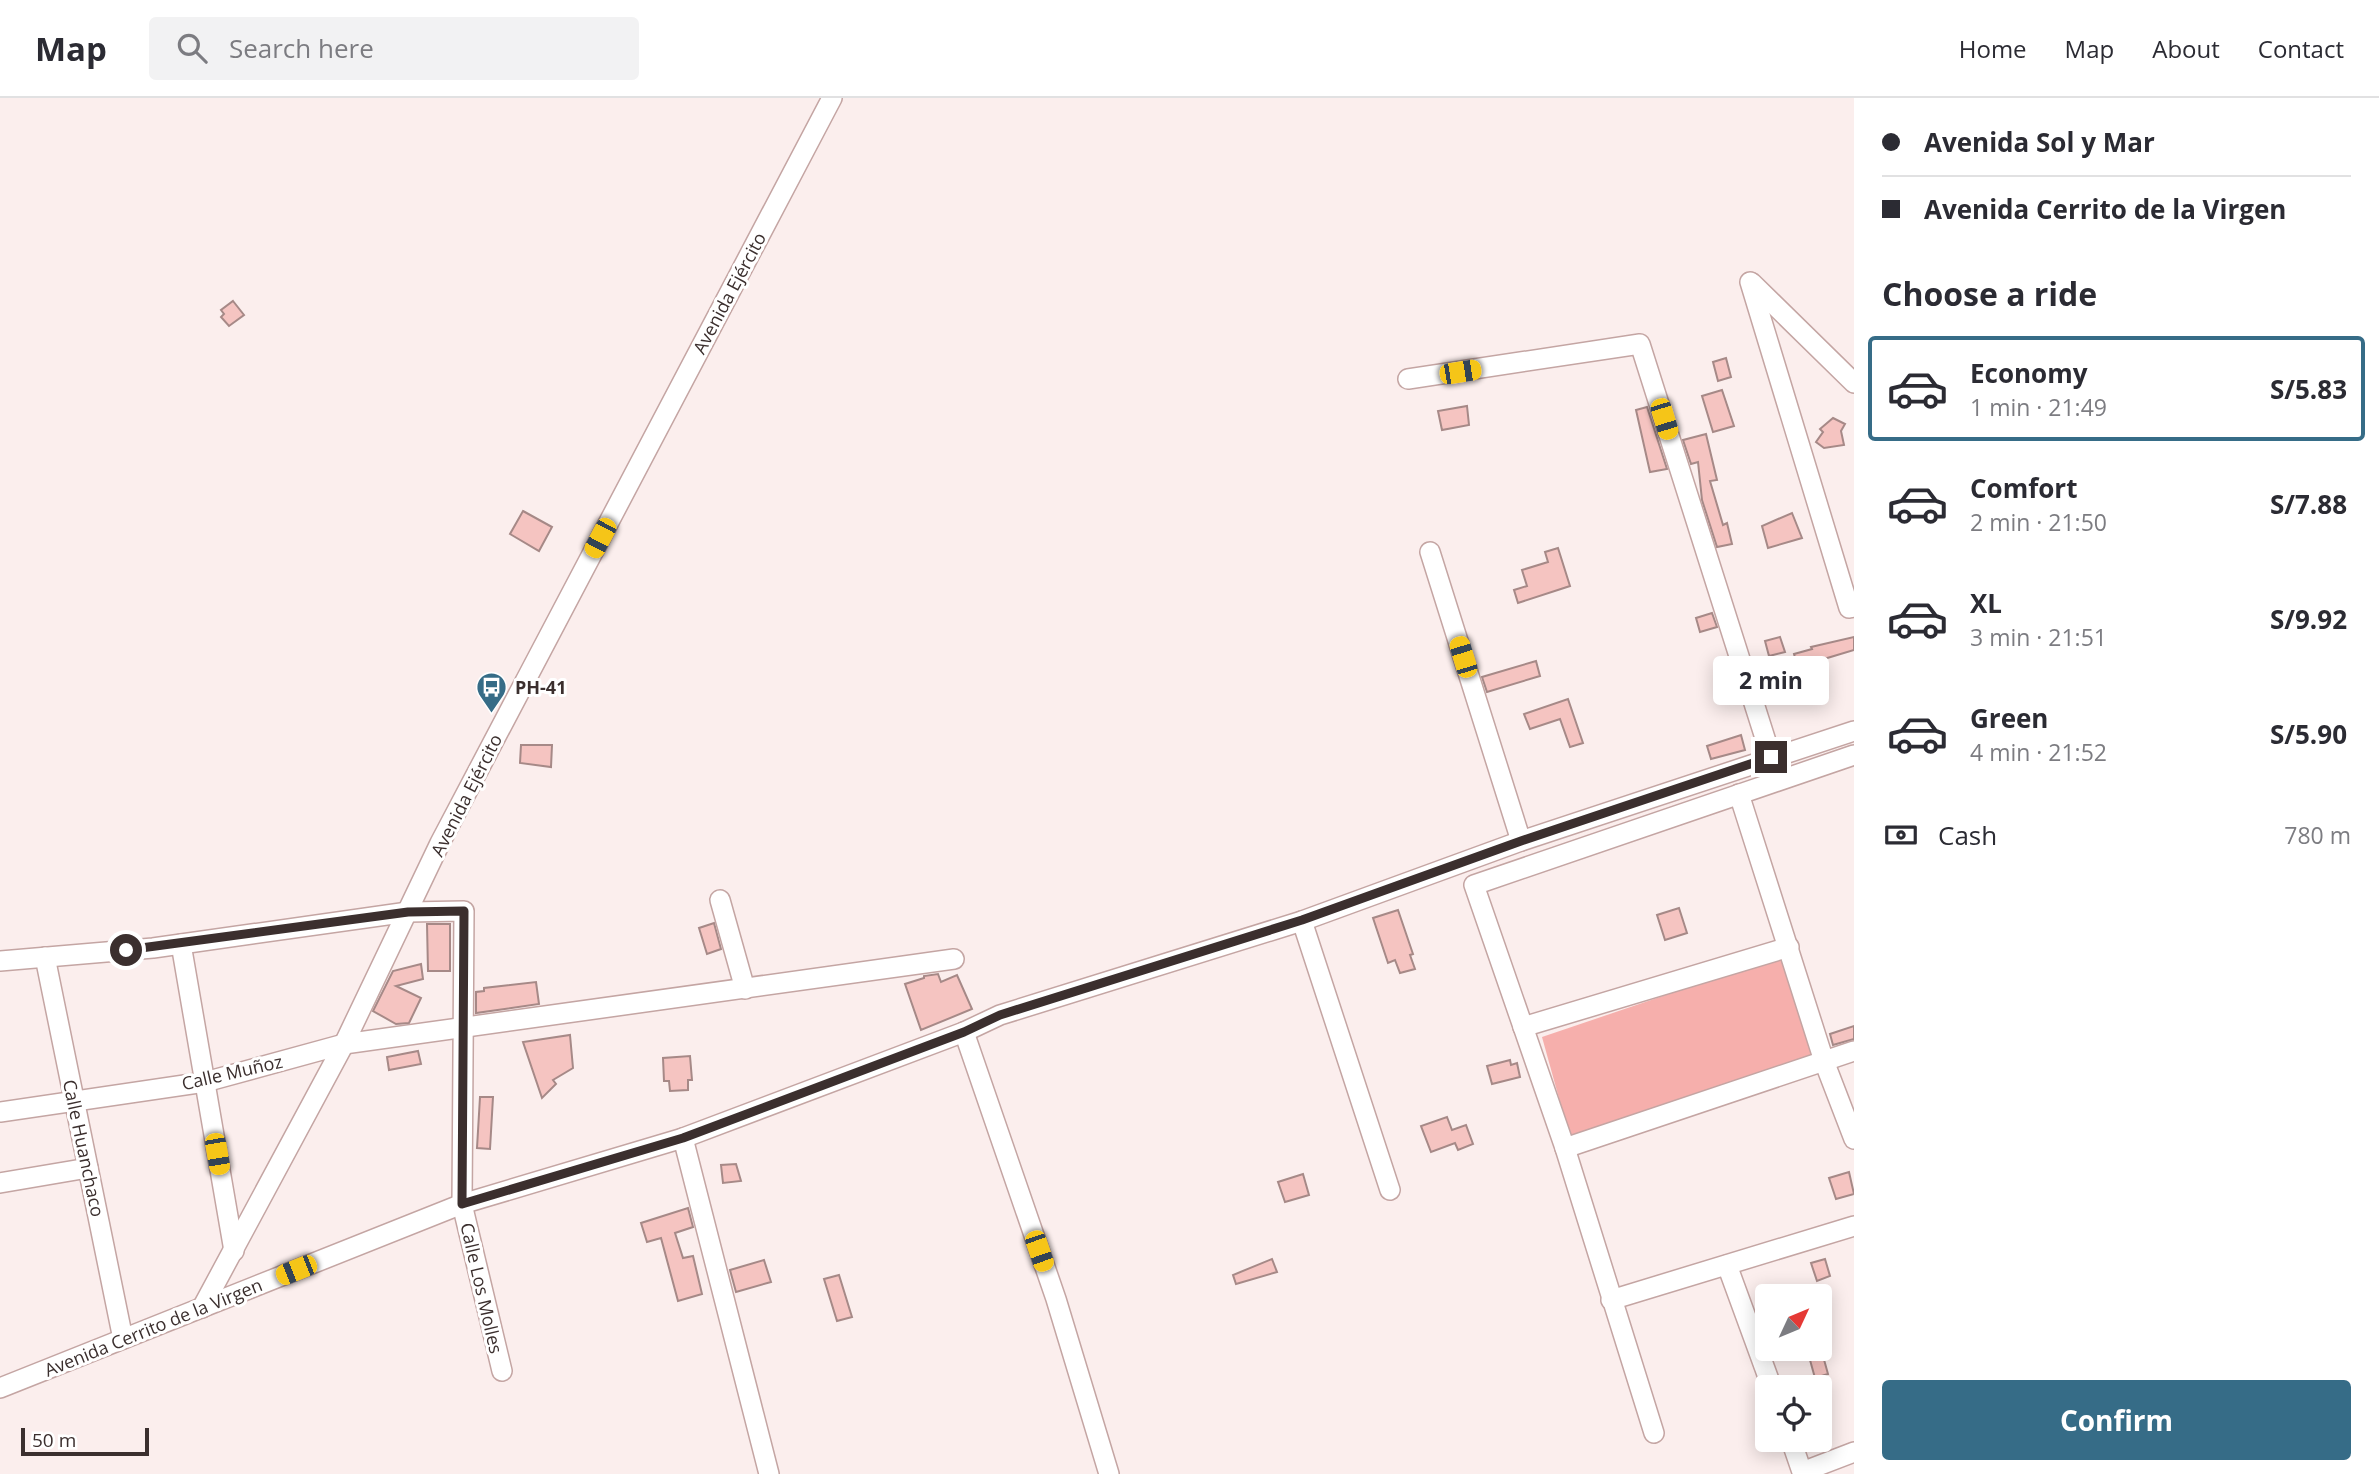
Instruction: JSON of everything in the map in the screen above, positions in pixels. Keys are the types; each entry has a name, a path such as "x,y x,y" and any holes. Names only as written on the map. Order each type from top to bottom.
{"street":[{"name":"Avenida Ejército","path":"202,1308 344,1044 440,843 832,98"},
{"path":"1854,383 1751,282 1849,608 1854,607"},
{"path":"1408,379 1640,344 1771,757"},
{"path":"1430,552 1521,841"},
{"name":"Avenida Cerrito de la Virgen","path":"0,1388 462,1204 683,1138 964,1032 1000,1015 1302,920 1521,841 1854,731"},
{"path":"1654,1433 1565,1149 1474,885 1854,755"},
{"path":"1739,794 1824,1061 1854,1139"},
{"path":"720,900 745,989"},
{"name":"Calle Los Molles","path":"408,912 464,911 462,1204 502,1371"},
{"path":"0,961 181,944 408,912"},
{"path":"1302,920 1390,1191"},
{"path":"181,944 234,1251"},
{"path":"1523,1027 1789,947"},
{"name":"Calle Huanchaco","path":"45,957 123,1339"},
{"name":"Calle Muñoz","path":"0,1112 205,1082 344,1044 954,959"},
{"path":"964,1032 1056,1299 1109,1474"},
{"path":"1565,1149 1854,1051"},
{"path":"683,1138 769,1474"},
{"path":"0,1183 88,1168"},
{"path":"1611,1300 1854,1226"},
{"path":"1727,1265 1767,1375"},
{"path":"1795,1452 1802,1472 1854,1452"}],"shaded area":[{"path":"1784,955 1814,1059 1570,1138 1542,1037"}],"building":[{"path":"233,301 244,315 229,326 221,317 224,314 221,310"},
{"path":"1726,358 1731,377 1718,381 1713,362"},
{"path":"1722,390 1734,426 1713,432 1702,396"},
{"path":"1467,406 1469,425 1442,430 1438,411"},
{"path":"1647,407 1667,469 1650,472 1636,410"},
{"path":"1833,418 1845,424 1841,431 1844,445 1824,448 1816,442 1823,432 1820,429"},
{"path":"1706,434 1717,480 1710,481 1723,525 1727,523 1732,544 1717,547 1702,500 1698,462 1691,464 1683,440"},
{"path":"523,511 552,527 539,551 510,534"},
{"path":"1792,513 1802,538 1768,548 1762,526"},
{"path":"1558,548 1570,586 1518,603 1514,590 1527,586 1522,570 1548,562 1545,552"},
{"path":"1712,613 1717,627 1700,632 1696,618"},
{"path":"1780,637 1785,652 1769,656 1765,641"},
{"path":"1854,637 1854,650 1824,659 1825,663 1799,672 1794,654 1812,649 1811,647"},
{"path":"1536,661 1540,676 1487,692 1482,677"},
{"path":"1568,699 1583,743 1570,747 1560,719 1530,729 1524,714"},
{"path":"1741,735 1745,750 1711,759 1707,746"},
{"path":"521,745 552,745 551,767 520,763"},
{"path":"1679,908 1687,933 1665,940 1657,915"},
{"path":"1398,910 1413,954 1410,955 1415,969 1400,973 1395,960 1388,963 1373,918"},
{"path":"714,923 721,949 707,954 699,928"},
{"path":"427,924 450,924 450,971 428,971"},
{"path":"421,964 423,979 396,986 421,998 409,1023 396,1024 373,1011 393,971"},
{"path":"938,974 941,982 957,975 972,1009 921,1030 905,984 924,976"},
{"path":"536,982 539,1004 476,1013 476,992 484,991 484,988"},
{"path":"1854,1026 1854,1039 1833,1045 1830,1034"},
{"path":"570,1035 573,1068 553,1080 556,1084 542,1098 523,1042"},
{"path":"418,1051 421,1064 389,1070 387,1057"},
{"path":"690,1056 692,1080 688,1080 688,1090 670,1091 669,1081 664,1081 663,1058"},
{"path":"1510,1060 1511,1065 1517,1063 1520,1077 1492,1084 1487,1066"},
{"path":"480,1097 493,1097 490,1149 477,1148"},
{"path":"1447,1117 1452,1130 1466,1125 1473,1144 1458,1150 1455,1143 1431,1152 1421,1126"},
{"path":"736,1164 741,1181 723,1183 721,1165"},
{"path":"1849,1172 1854,1194 1836,1199 1829,1178"},
{"path":"1303,1174 1309,1195 1285,1202 1278,1182"},
{"path":"688,1208 693,1227 675,1233 683,1258 693,1256 702,1294 678,1301 661,1238 647,1242 641,1223"},
{"path":"1272,1259 1277,1272 1236,1284 1233,1275"},
{"path":"1825,1259 1830,1276 1817,1281 1811,1263"},
{"path":"764,1260 771,1282 736,1292 730,1270"},
{"path":"839,1275 852,1317 837,1321 824,1279"},
{"path":"1811,1362 1825,1362 1828,1374 1814,1375"}],"place":[{"name":"PH-41","path":"492,714"}],"route":[{"path":"126,950 408,912 464,911 462,1204 683,1138 964,1032 1000,1015 1302,920 1521,841 1771,757"}]}
